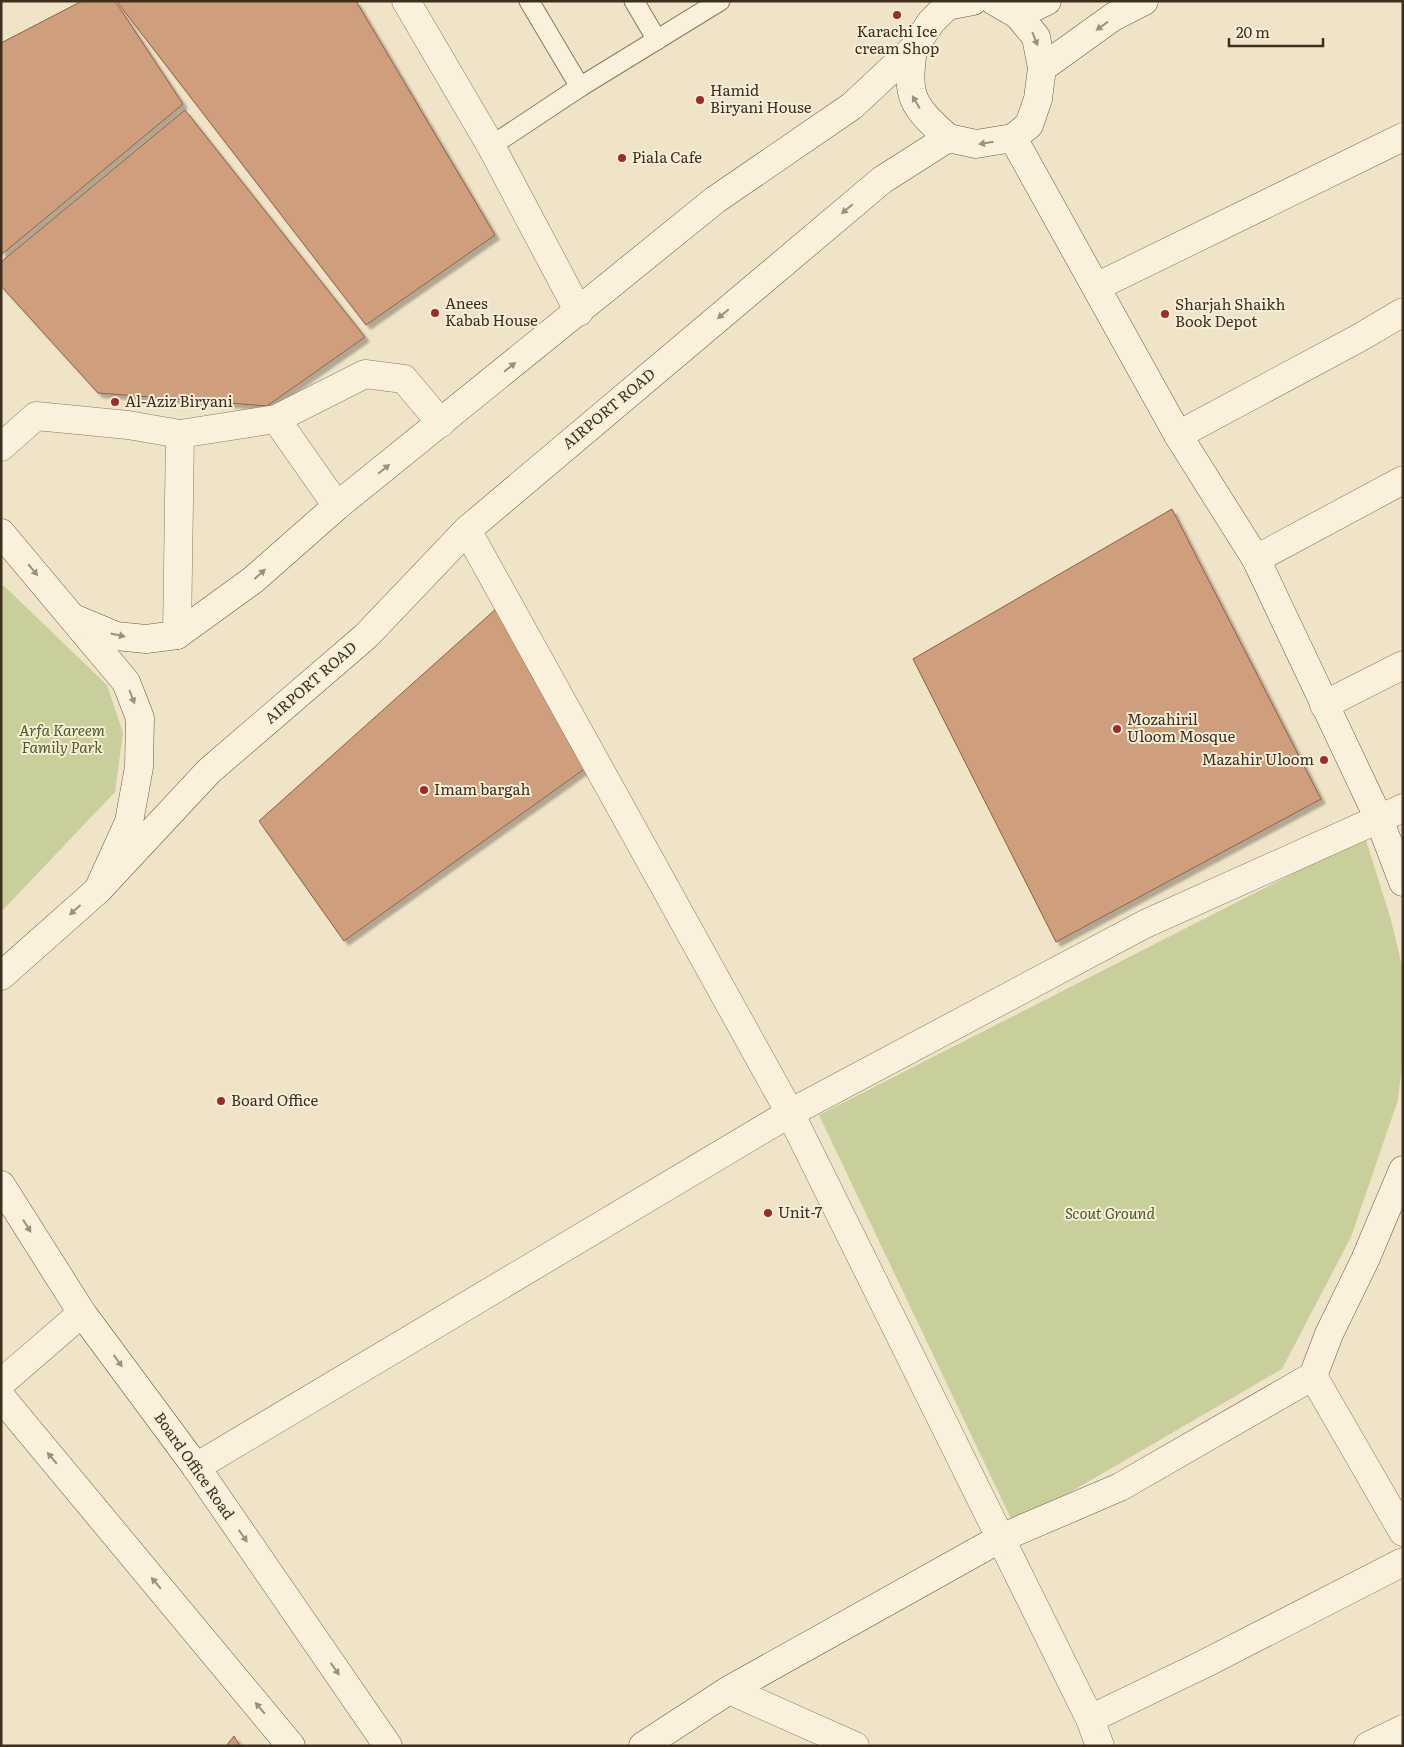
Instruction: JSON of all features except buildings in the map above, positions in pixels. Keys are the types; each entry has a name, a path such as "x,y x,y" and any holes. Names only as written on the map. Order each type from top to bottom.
{"street":[{"path":"406,1 491,146 579,312"},
{"path":"913,49 909,75 912,96 925,117 948,138 976,144 1013,138 1029,125 1038,99 1042,68 1036,36 1018,15 994,1"},
{"path":"1018,15 1047,1"},
{"path":"1042,68 1114,17 1144,1"},
{"path":"73,618 116,636 146,639 177,636 253,580 337,506 716,200 852,106 913,49 931,22 954,3"},
{"name":"AIRPORT ROAD","path":"1,976 98,890 210,771 366,636 467,530 882,180 948,138"},
{"path":"1013,138 1178,435 1256,560 1324,705 1391,814 1403,882"},
{"path":"1096,287 1403,138"},
{"path":"1178,435 1403,312"},
{"path":"1,447 36,416 128,425 180,434 276,419 365,374 404,379 441,423"},
{"path":"276,419 337,506"},
{"path":"177,636 180,434"},
{"path":"1256,560 1403,480"},
{"path":"467,530 790,1113 1090,1719 1100,1746"},
{"path":"1,533 126,682 140,718 139,767 129,822 98,890"},
{"path":"1324,705 1403,665"},
{"path":"196,1467 790,1113 1145,924 1391,814"},
{"path":"643,1746 729,1690 1001,1538 1120,1487 1313,1376 1329,1334 1366,1260 1403,1170"},
{"name":"Board Office Road","path":"1,1185 82,1313 196,1467 388,1746"},
{"path":"1,1383 82,1313"},
{"path":"1313,1376 1403,1532"},
{"path":"1,1397 291,1746"},
{"path":"1090,1719 1202,1665 1403,1562"},
{"path":"729,1690 854,1746"},
{"path":"1368,1746 1403,1729"}],"lane":[{"path":"529,1 580,87"},
{"path":"634,1 657,40"},
{"path":"491,146 580,87 716,2"}],"green space":[{"name":"Arfa Kareem Family Park","path":"1,583 107,685 123,733 115,792 1,912"},
{"name":"Scout Ground","path":"1365,837 1391,920 1403,970 1403,1053 1398,1100 1351,1237 1282,1369 1014,1525 819,1115"}],"place":[{"name":"Karachi Ice cream Shop","path":"897,15"},
{"name":"Hamid Biryani House","path":"700,100"},
{"name":"Piala Cafe","path":"622,158"},
{"name":"Anees Kabab House","path":"435,313"},
{"name":"Sharjah Shaikh Book Depot","path":"1165,314"},
{"name":"Al-Aziz Biryani","path":"115,402"},
{"name":"Mozahiril Uloom Mosque","path":"1117,729"},
{"name":"Mazahir Uloom","path":"1324,760"},
{"name":"Imam bargah","path":"424,790"},
{"name":"Board Office","path":"221,1101"},
{"name":"Unit-7","path":"768,1213"}]}
